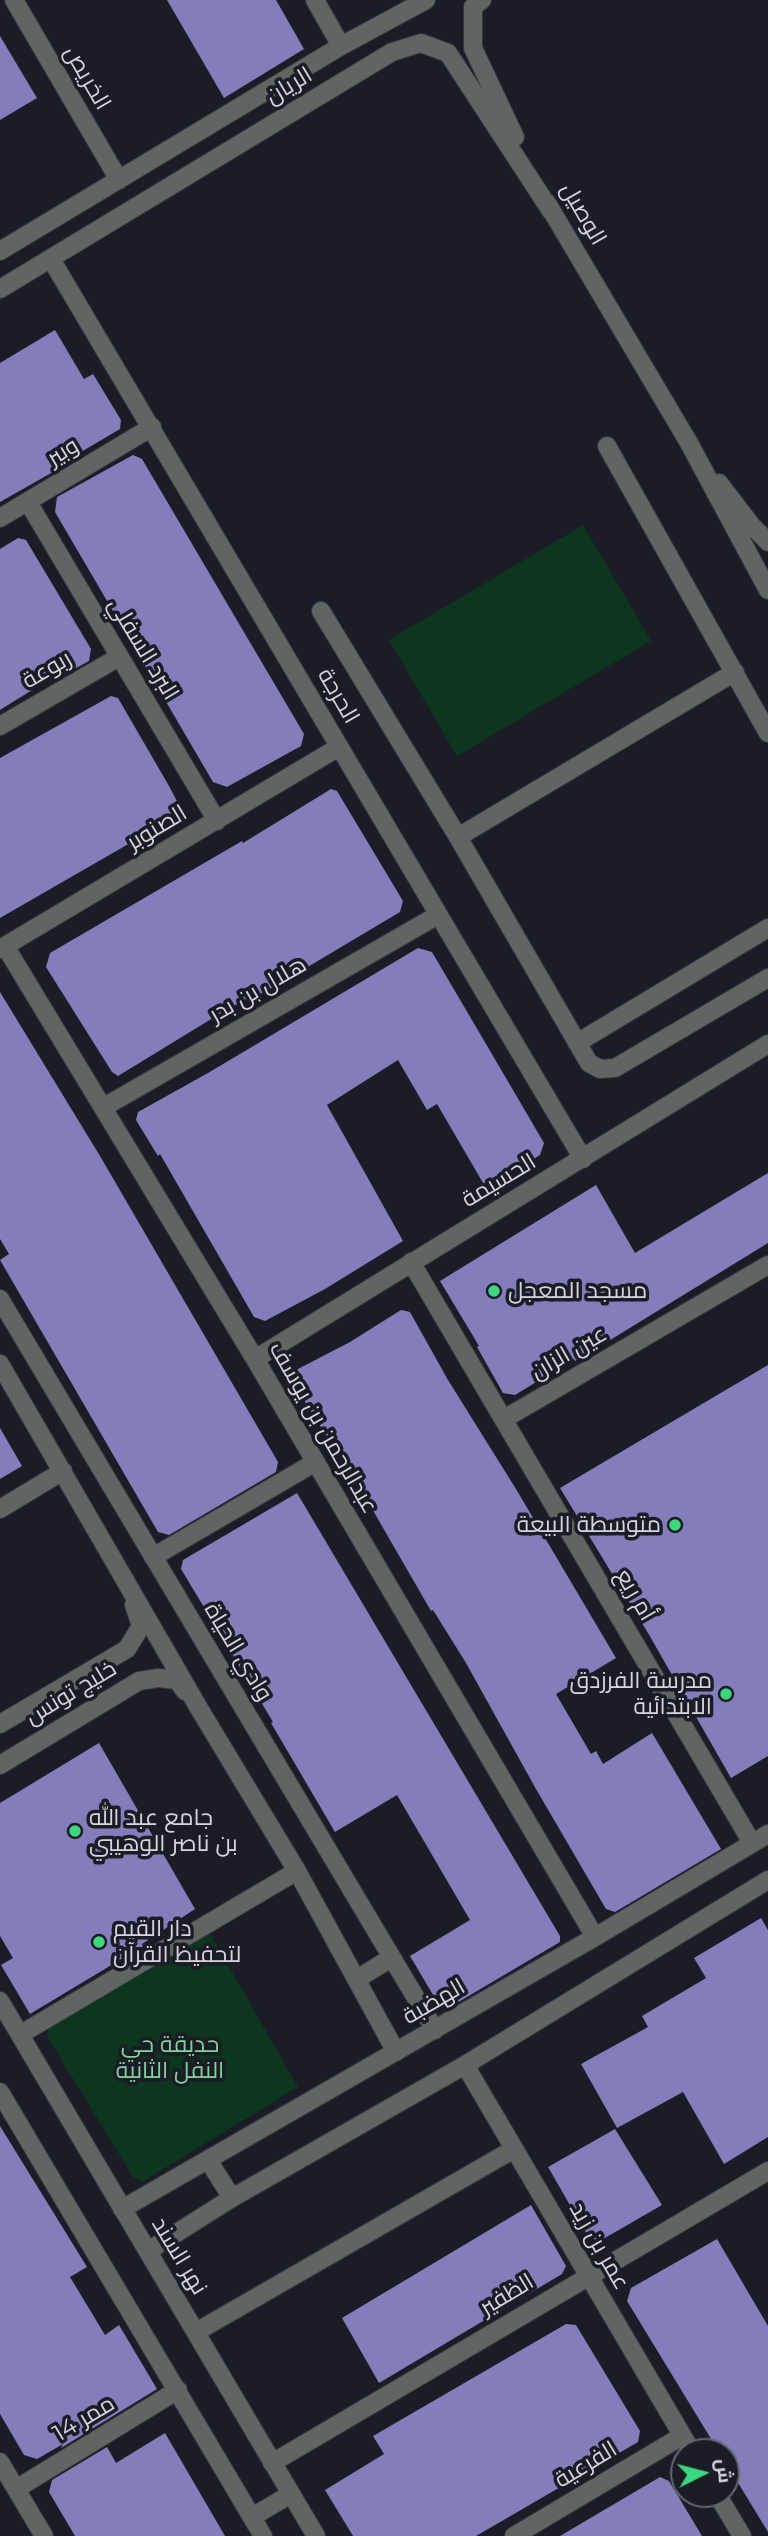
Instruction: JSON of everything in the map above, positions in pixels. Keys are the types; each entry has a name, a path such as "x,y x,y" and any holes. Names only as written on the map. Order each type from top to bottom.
{"street":[{"name":"الخريص","path":"14,0 119,180"},
{"path":"315,0 341,46"},
{"name":"الريان","path":"0,251 341,46 426,0"},
{"name":"الوصيل","path":"481,0 473,7 473,48 551,211 689,443"},
{"name":"الريان","path":"0,289 392,52 421,43 448,53 551,211"},
{"name":"الحرجة","path":"51,258 583,1158"},
{"name":"وبير","path":"0,518 152,427"},
{"path":"689,443 752,526 768,542"},
{"path":"689,443 768,590"},
{"path":"607,446 768,733"},
{"name":"البرد السفلي","path":"28,502 216,821"},
{"path":"321,611 458,837 589,1063 600,1069 615,1068 768,978"},
{"name":"ربوعة","path":"0,726 118,657"},
{"path":"458,837 735,672"},
{"name":"الصنوبر","path":"3,948 339,747"},
{"name":"هلال بن بدر","path":"104,1107 438,915"},
{"path":"577,1043 768,928"},
{"name":"عبدالرحمن بن يوسف","path":"3,948 104,1107 255,1359 595,1937"},
{"name":"الحسيمة","path":"255,1359 768,1044"},
{"name":"أم ريع","path":"411,1262 760,1839"},
{"name":"عين الزان","path":"504,1419 768,1265"},
{"name":"وادي الحياة","path":"0,1299 435,2030"},
{"path":"0,1364 200,1710 297,1871 396,2052"},
{"path":"153,1557 314,1462"},
{"path":"0,1509 63,1471"},
{"name":"خليج تونس","path":"0,1724 127,1649 141,1626 128,1582"},
{"name":"خليج تونس","path":"0,1765 139,1681 158,1678 177,1681 200,1710"},
{"name":"الهضبة","path":"122,2209 435,2030 760,1839"},
{"path":"21,2034 297,1871"},
{"path":"148,2251 232,2199 465,2065 768,1880"},
{"path":"357,1979 391,1958"},
{"name":"نهر السند","path":"0,2001 196,2332 312,2535"},
{"name":"عمر بن زيد","path":"465,2065 682,2436"},
{"path":"0,2092 263,2536"},
{"path":"196,2332 514,2149"},
{"path":"208,2160 232,2199"},
{"name":"الظفير","path":"272,2463 768,2171"},
{"name":"ممر 14","path":"16,2489 178,2390"},
{"name":"الفرعية","path":"522,2534 682,2436"},
{"path":"0,2462 44,2536"},
{"path":"251,2517 290,2494"},
{"path":"725,2508 742,2536"}],"green space":[{"path":"583,525 651,641 457,756 389,640"},
{"name":"حديقة حي النفل الثانية","path":"208,1930 298,2087 142,2182 133,2177 47,2036 49,2024"}],"building":[{"path":"167,0 276,0 304,49 224,98"},
{"path":"0,36 37,98 0,120"},
{"path":"55,330 84,379 93,374 121,420 120,429 81,452 83,455 0,502 0,363"},
{"path":"133,455 142,459 304,734 301,746 227,787 213,782 55,512 57,497"},
{"path":"18,538 26,540 91,649 89,661 63,675 61,672 0,710 0,549"},
{"path":"111,696 118,698 169,786 180,807 177,816 0,918 0,758"},
{"path":"331,789 337,791 403,901 400,912 279,984 208,1021 118,1076 112,1072 46,967 50,953 242,841 243,843"},
{"path":"418,948 432,952 544,1143 540,1155 486,1188 437,1104 427,1110 398,1060 327,1105 403,1241 325,1289 265,1321 254,1317 160,1154 158,1156 136,1120 138,1112"},
{"path":"0,992 100,1156 278,1462 276,1472 169,1535 158,1532 0,1260 9,1254 0,1239"},
{"path":"768,1173 768,1243 515,1395 503,1393 477,1347 479,1346 440,1281 596,1185 635,1253"},
{"path":"401,1310 410,1312 448,1380 616,1658 556,1694 591,1754 596,1751 603,1764 652,1733 721,1849 615,1912 606,1909 466,1663 433,1610 431,1611 371,1507 294,1384 296,1370 350,1342"},
{"name":"متوسطة البيعة","path":"768,1365 768,1756 731,1778 648,1633 560,1488"},
{"path":"0,1428 22,1466 0,1479"},
{"path":"297,1493 560,1936 560,1942 450,2007 439,2005 410,1956 470,1920 397,1795 335,1832 181,1569 183,1560"},
{"name":"جامع عبد الله بن ناصر الوهيبي","path":"99,1743 195,1909 142,1944 143,1946 30,2014 1,1965 13,1958 0,1936 0,1803"},
{"path":"761,1918 768,1930 768,2137 724,2164 683,2092 617,2128 581,2064 648,2027 642,2016 706,1978 694,1958"},
{"path":"0,2126 87,2267 70,2277 105,2335 119,2325 157,2389 61,2448 63,2444 37,2459 24,2455 0,2414"},
{"path":"615,2129 662,2205 598,2242 586,2233 548,2167"},
{"path":"531,2205 566,2266 562,2274 379,2383 342,2318"},
{"path":"717,2239 768,2326 768,2532 740,2486 740,2438 710,2438 627,2301 631,2288"},
{"path":"566,2324 576,2325 640,2431 638,2442 476,2536 353,2536 325,2490 384,2454 373,2436"},
{"path":"165,2433 225,2536 75,2536 49,2492 52,2480 107,2447 116,2463"},
{"path":"660,2477 670,2483 670,2508 685,2508 702,2536 560,2536"}],"place":[{"name":"مسجد المعجل","path":"494,1291"},
{"name":"متوسطة البيعة","path":"675,1525"},
{"name":"مدرسة الفرزدق الابتدائية","path":"726,1694"},
{"name":"جامع عبد الله بن ناصر الوهيبي","path":"75,1831"},
{"name":"دار القيم لتحفيظ القرآن","path":"99,1942"}]}
